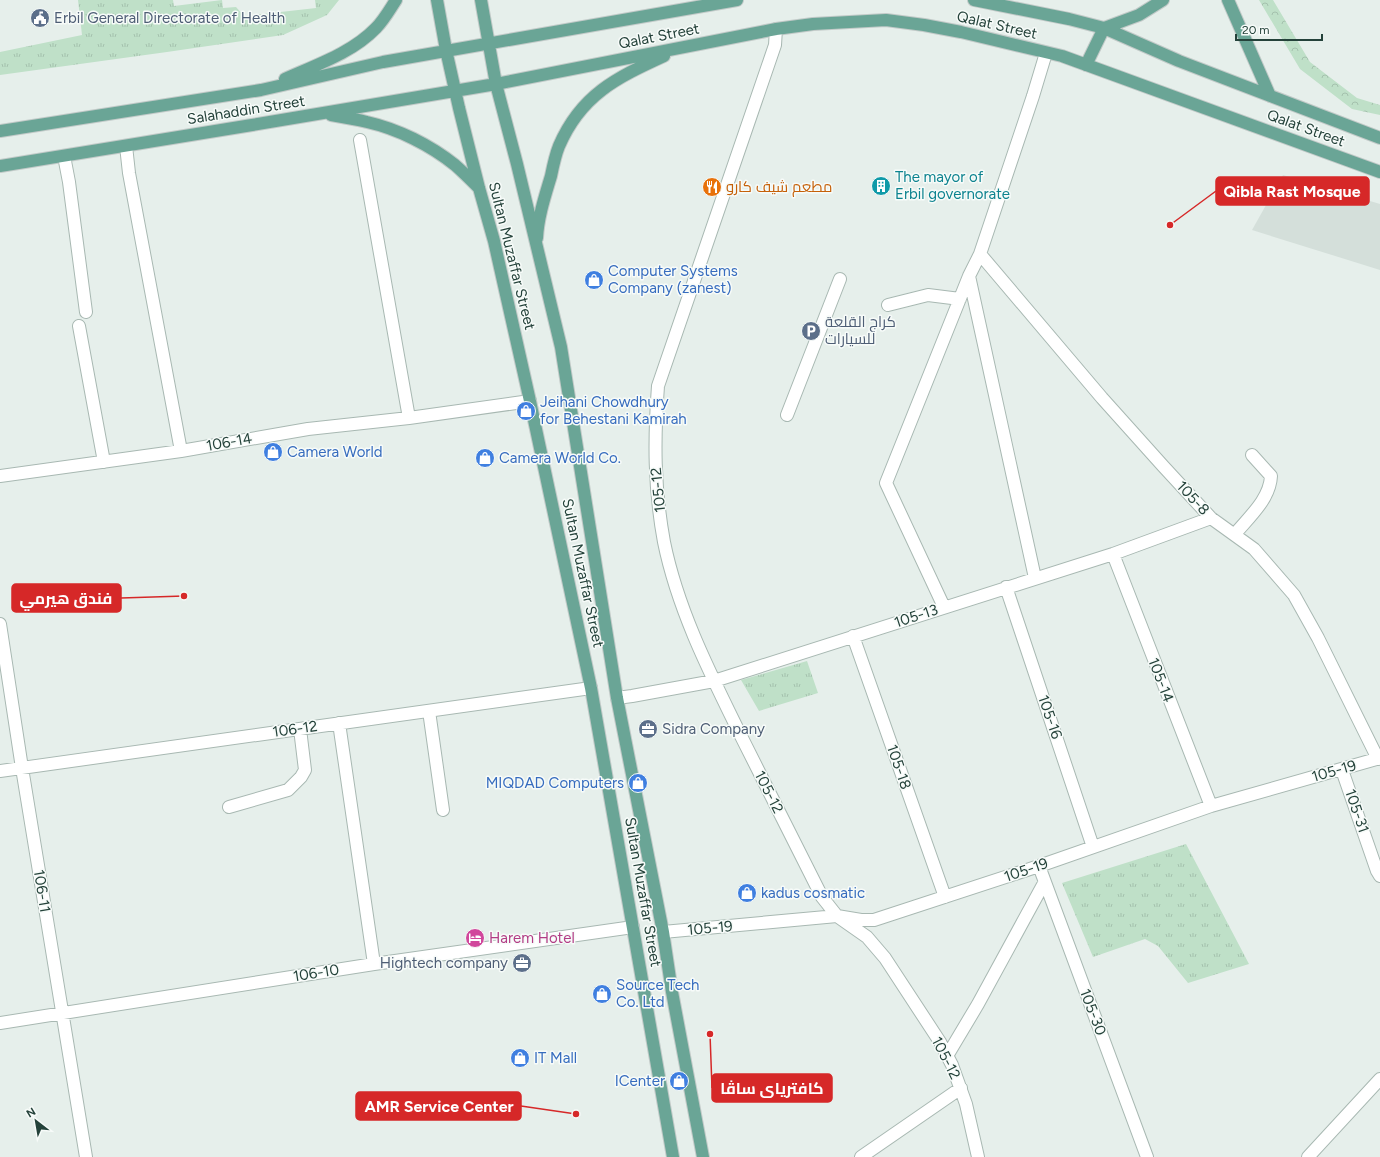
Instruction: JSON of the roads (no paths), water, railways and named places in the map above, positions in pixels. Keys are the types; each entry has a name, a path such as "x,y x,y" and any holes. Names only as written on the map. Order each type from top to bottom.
{"main road":[{"path":"261,90 343,52 363,40 377,27 396,0"},
{"name":"Sultan Muzaffar Street","path":"437,0 455,91 494,241 530,401 591,688 673,1157"},
{"name":"Sultan Muzaffar Street","path":"480,0 496,84 517,164 560,347 617,698 663,932 672,992 703,1157"},
{"name":"Qalat Street","path":"488,43 737,0"},
{"name":"Qalat Street","path":"974,0 1069,18 1104,28 1179,61 1380,138"},
{"path":"1086,65 1104,28 1139,15 1163,0"},
{"name":"Qalat Street","path":"1228,0 1270,96"},
{"name":"Qalat Street","path":"496,84 776,29 813,24 886,20 961,32 1062,56 1380,172"},
{"name":"Salahaddin Street","path":"0,131 261,90 383,62 488,43"},
{"path":"537,247 543,201 559,147 577,114 595,95 607,86 634,70 683,48"},
{"name":"Salahaddin Street","path":"0,166 322,114 496,84"},
{"path":"322,114 368,122 390,129 414,140 432,149 454,165 479,188"}],"street":[{"name":"105-12","path":"776,29 776,45 658,386 655,425 655,465 658,504 664,543 686,618 714,681 822,897 837,916 867,937 885,958 940,1042 952,1065 961,1088 978,1157"},
{"path":"944,607 886,483 969,276 980,254 1046,53"},
{"path":"360,140 409,418"},
{"path":"126,146 131,180 182,451"},
{"path":"64,156 69,182 86,312"},
{"name":"105-8","path":"980,254 1102,398 1211,518 1254,549 1294,595 1318,638 1379,758"},
{"path":"969,276 1034,578"},
{"path":"787,415 840,279"},
{"path":"888,305 928,295 960,298"},
{"path":"79,326 104,462"},
{"name":"106-14","path":"0,476 182,451 308,429 409,418 530,401"},
{"path":"1234,534 1264,499 1270,486 1271,476 1252,455"},
{"name":"105-13","path":"617,698 714,681 1113,554 1211,518"},
{"name":"105-14","path":"1113,554 1211,806"},
{"name":"105-16","path":"1006,587 1094,848"},
{"name":"106-11","path":"0,624 22,768 86,1157"},
{"name":"105-18","path":"853,636 945,897"},
{"name":"106-12","path":"0,771 591,688"},
{"path":"429,711 443,810"},
{"path":"340,723 374,964"},
{"path":"229,806 288,790 301,778 305,770 300,729"},
{"name":"105-19","path":"663,932 837,916 861,920 874,920 1094,848 1211,806 1342,770 1379,758"},
{"name":"105-31","path":"1342,770 1380,876"},
{"name":"105-30","path":"1039,866 1044,883 1147,1157"},
{"path":"947,1056 978,1004 1044,883"},
{"name":"106-10","path":"0,1023 374,964 633,927"},
{"path":"1308,1157 1380,1079"},
{"path":"861,1157 961,1088"}],"place":[{"name":"Erbil General Directorate of Health","path":"40,18"},
{"name":"The mayor of Erbil governorate","path":"881,186"},
{"name":"مطعم شيف كارو","path":"712,187"},
{"name":"Qibla Rast Mosque","path":"1170,225"},
{"name":"Computer Systems Company (zanest)","path":"594,280"},
{"name":"كراج القلعة للسيارات","path":"811,331"},
{"name":"Jeihani Chowdhury for Behestani Kamirah","path":"526,411"},
{"name":"Camera World","path":"273,452"},
{"name":"Camera World Co.","path":"485,458"},
{"name":"فندق هيرمي","path":"184,596"},
{"name":"Sidra Company","path":"648,729"},
{"name":"MIQDAD Computers","path":"638,783"},
{"name":"kadus cosmatic","path":"747,893"},
{"name":"Harem Hotel","path":"475,938"},
{"name":"Hightech company","path":"522,963"},
{"name":"Source Tech Co. Ltd","path":"602,994"},
{"name":"کافتریای ساڤا","path":"710,1034"},
{"name":"IT Mall","path":"520,1058"},
{"name":"ICenter","path":"679,1081"},
{"name":"AMR Service Center","path":"576,1114"}]}
